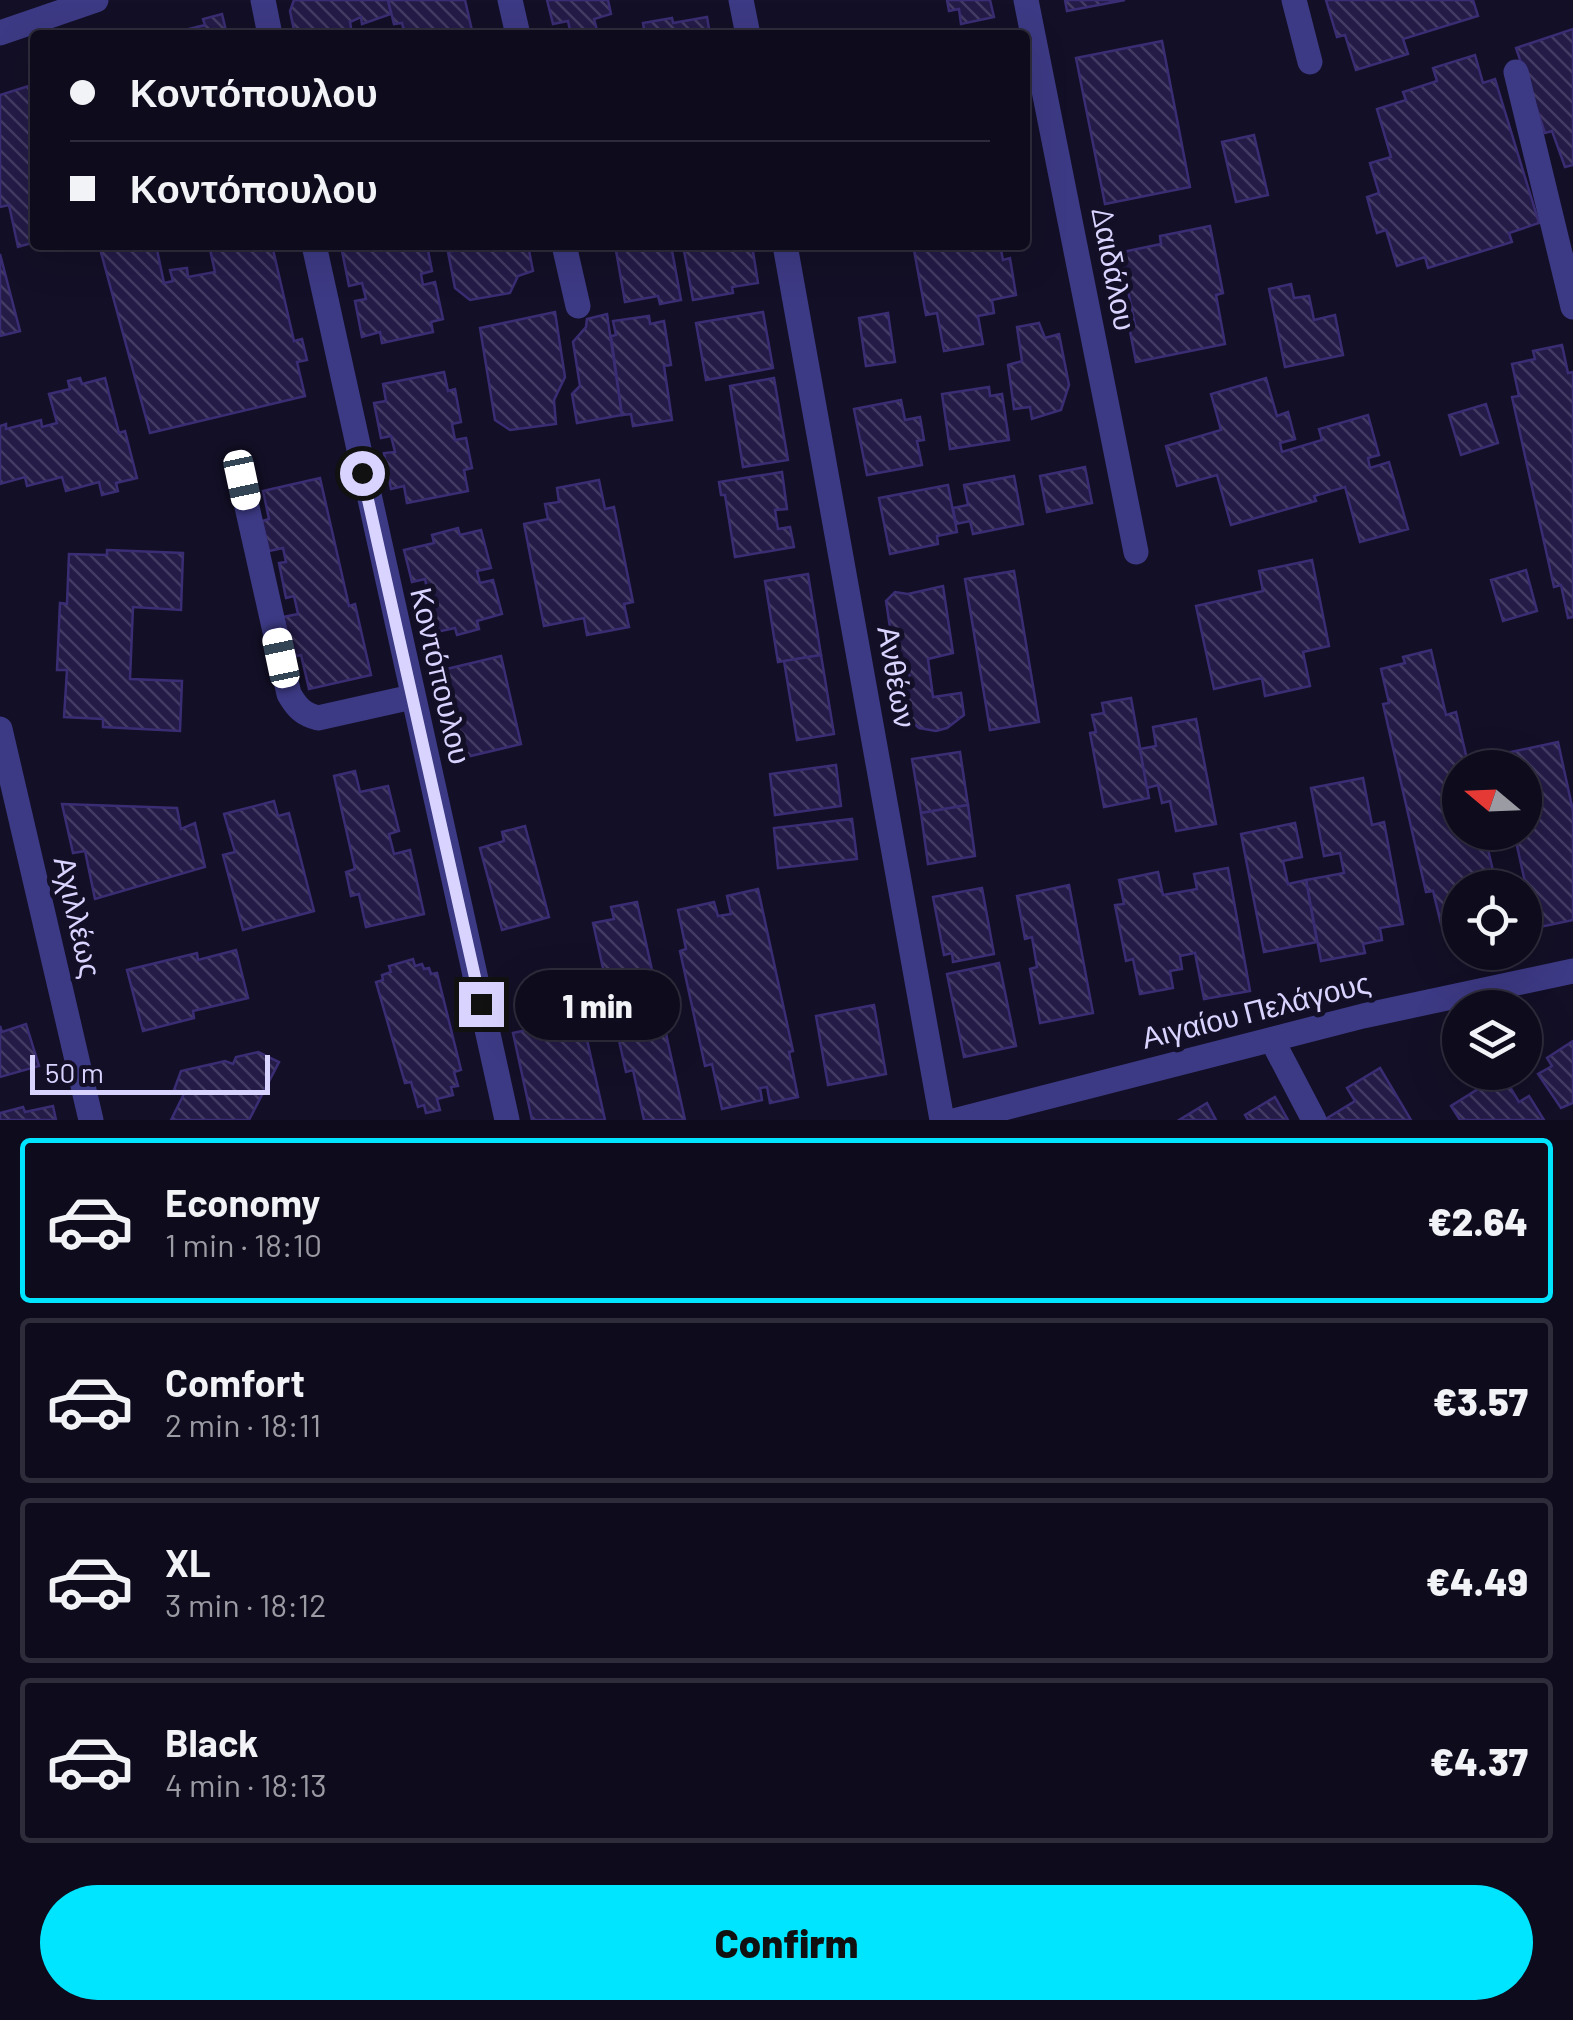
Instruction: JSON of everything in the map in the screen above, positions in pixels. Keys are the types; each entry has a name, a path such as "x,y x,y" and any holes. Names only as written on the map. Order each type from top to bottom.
{"street":[{"path":"0,33 96,0"},
{"path":"263,0 269,30"},
{"path":"510,0 517,30"},
{"path":"742,0 747,30"},
{"name":"Δαιδάλου","path":"1026,0 1136,552"},
{"path":"1294,0 1310,62"},
{"path":"1516,72 1573,307"},
{"name":"Κοντόπουλου","path":"315,250 507,1120"},
{"path":"565,250 578,306"},
{"name":"Ανθέων","path":"786,250 942,1120"},
{"path":"242,480 289,694 296,707 318,718 412,697"},
{"name":"Αχιλλέως","path":"1,735 91,1120"},
{"name":"Αιγαίου Πελάγους","path":"957,1120 1272,1040 1573,971"},
{"path":"1272,1040 1314,1120"}],"building":[{"path":"294,0 388,0 391,14 362,24 361,17 350,22 351,30 294,30 290,11"},
{"path":"388,0 465,0 472,30 404,30 402,23 394,24"},
{"path":"547,0 608,0 611,14 594,19 597,30 570,30 568,21 553,24"},
{"path":"947,0 990,0 994,17 961,24 959,9 949,11"},
{"path":"1065,0 1125,0 1067,11"},
{"path":"1326,0 1473,0 1478,16 1403,39 1408,54 1356,70 1345,35 1337,37"},
{"path":"222,14 226,30 185,30 205,25 203,19"},
{"path":"707,17 709,30 644,30 643,23 672,18 673,23"},
{"path":"1573,29 1573,165 1565,167 1552,131 1545,133 1516,48"},
{"path":"1162,41 1190,187 1105,204 1076,58"},
{"path":"1475,55 1483,83 1495,79 1539,223 1509,233 1512,242 1428,268 1425,257 1397,266 1386,230 1377,233 1367,197 1379,193 1370,163 1391,157 1377,109 1406,100 1403,92 1437,81 1433,68"},
{"path":"30,86 30,243 18,247 9,205 0,207 0,95"},
{"path":"1254,135 1268,195 1236,202 1222,142"},
{"path":"1210,226 1223,293 1216,295 1225,344 1136,362 1129,326 1135,325 1127,286 1120,288 1113,254 1161,244 1160,236"},
{"path":"100,250 157,250 164,283 173,281 170,270 187,268 188,277 215,272 210,250 273,250 294,341 302,339 307,360 297,362 305,396 150,433"},
{"path":"428,250 432,271 421,274 423,285 435,282 443,319 431,322 433,332 382,343 380,332 362,337 355,301 366,299 362,283 349,286 342,251"},
{"path":"529,250 533,271 518,276 510,293 470,300 455,288 448,252"},
{"path":"616,250 672,250 681,300 660,304 658,296 625,302"},
{"path":"684,250 753,250 758,283 732,287 733,293 693,300"},
{"path":"914,250 1001,250 1003,260 1010,258 1016,295 992,300 994,313 978,316 983,344 944,351 937,313 926,315"},
{"path":"0,254 20,331 0,336"},
{"path":"1291,284 1294,298 1309,296 1314,320 1335,315 1343,355 1285,367 1269,289"},
{"path":"555,312 565,377 554,400 556,424 510,430 495,420 480,328"},
{"path":"763,312 773,368 706,380 696,323"},
{"path":"888,313 895,362 866,366 859,318"},
{"path":"607,314 622,415 577,423 572,394 580,386 573,342 586,327 587,319"},
{"path":"649,316 650,324 664,321 671,365 664,366 672,420 633,426 631,414 622,415 611,336 616,335 613,321"},
{"path":"1039,323 1045,338 1059,334 1069,385 1061,410 1032,419 1030,407 1014,409 1008,365 1022,361 1017,327"},
{"path":"1562,345 1568,373 1573,372 1573,617 1568,618 1561,585 1554,587 1512,397 1519,396 1512,364 1535,359 1533,351"},
{"path":"444,372 448,391 455,389 461,422 452,424 455,440 466,438 472,468 464,470 468,491 407,503 404,486 391,489 384,453 395,452 391,436 381,438 374,403 386,401 383,384"},
{"path":"80,378 82,384 105,378 119,433 125,431 137,478 116,483 118,491 102,495 99,482 66,491 62,477 27,486 25,477 0,484 0,426 6,424 6,429 41,420 42,427 57,423 49,394 70,389 68,381"},
{"path":"774,378 788,460 743,467 730,386"},
{"path":"1266,378 1277,416 1288,412 1295,439 1280,443 1282,452 1322,440 1319,429 1368,415 1379,455 1368,458 1370,468 1389,462 1408,529 1360,542 1345,487 1314,496 1316,501 1231,525 1217,475 1177,486 1166,446 1221,430 1211,394"},
{"path":"989,387 990,396 1002,394 1009,440 950,449 942,394"},
{"path":"901,400 905,420 920,417 924,440 917,441 922,465 867,475 854,409"},
{"path":"1486,404 1498,443 1461,455 1449,415"},
{"path":"1085,467 1092,503 1047,512 1040,476"},
{"path":"782,472 787,509 775,510 778,529 790,527 794,547 735,557 725,495 721,495 719,482"},
{"path":"1014,476 1023,524 973,534 970,521 956,524 953,508 968,505 964,485"},
{"path":"320,478 349,606 355,604 371,675 309,689 301,655 292,657 283,617 298,614 294,596 286,598 279,563 286,562 283,548 269,551 262,521 269,519 263,491"},
{"path":"599,480 605,509 614,507 633,602 624,604 629,627 587,635 584,618 544,626 524,524 548,519 545,504 559,502 557,488"},
{"path":"948,485 957,532 937,536 938,544 890,554 879,498"},
{"path":"458,528 460,535 481,530 491,568 477,571 480,583 493,580 502,614 477,621 479,629 457,635 455,628 427,634 418,597 428,594 425,579 412,582 404,550 434,543 432,535"},
{"path":"107,550 183,553 181,610 133,607 130,679 182,681 180,731 103,727 103,719 64,717 67,670 57,670 60,603 67,604 69,554 107,555"},
{"path":"1312,560 1329,646 1303,652 1310,686 1265,696 1262,678 1214,689 1196,606 1263,591 1259,571"},
{"path":"1526,570 1537,611 1503,621 1491,580"},
{"path":"1014,571 1039,722 990,730 965,579"},
{"path":"808,574 821,655 778,662 765,581"},
{"path":"943,586 953,653 928,659 933,697 961,693 964,715 936,731 919,728 911,721 903,693 904,683 910,678 905,660 895,661 886,601 895,592 908,594"},
{"path":"1431,650 1446,715 1456,712 1465,750 1442,750 1442,850 1488,850 1493,870 1442,870 1441,924 1433,891 1426,892 1383,704 1389,703 1381,669 1405,663 1403,657"},
{"path":"821,655 834,734 797,740 784,661"},
{"path":"501,656 521,744 454,760 434,672"},
{"path":"1131,698 1149,798 1104,807 1090,733 1096,732 1092,715 1104,713 1102,703"},
{"path":"1196,719 1216,824 1176,831 1170,801 1162,803 1158,785 1147,788 1140,749 1156,746 1153,727"},
{"path":"1558,742 1573,811 1573,920 1542,927 1542,870 1522,870 1518,850 1542,850 1542,750 1520,750"},
{"path":"960,752 968,805 921,813 912,759"},
{"path":"836,765 841,806 775,815 770,774"},
{"path":"355,771 360,792 388,786 399,831 389,834 394,854 410,850 424,914 366,927 359,894 351,896 346,872 355,869 334,776"},
{"path":"1363,778 1372,825 1384,822 1403,924 1380,928 1382,940 1363,944 1365,953 1321,961 1306,880 1344,873 1340,853 1324,856 1311,788"},
{"path":"274,801 278,816 289,813 314,911 243,930 223,855 235,852 224,814"},
{"path":"62,804 177,808 181,829 195,823 205,867 95,899 85,851 73,853"},
{"path":"968,805 975,856 928,864 921,813"},
{"path":"852,819 857,859 778,868 774,828"},
{"path":"1295,823 1302,857 1283,861 1288,884 1306,880 1317,942 1264,952 1241,834"},
{"path":"525,826 549,917 502,930 480,848 504,841 502,832"},
{"path":"1228,868 1250,991 1204,999 1195,953 1180,956 1182,969 1170,971 1173,988 1140,994 1133,959 1126,961 1115,905 1124,904 1119,880 1158,872 1163,895 1197,889 1194,874"},
{"path":"1069,885 1093,1013 1040,1023 1030,969 1037,967 1032,937 1025,939 1017,896"},
{"path":"982,888 994,954 953,962 952,953 944,955 933,897"},
{"path":"758,889 793,1051 789,1052 798,1097 770,1103 767,1087 760,1088 762,1100 722,1109 712,1064 705,1066 680,951 686,949 678,910 714,902 718,916 731,914 727,896"},
{"path":"637,902 685,1120 644,1120 633,1070 626,1072 593,923 614,919 611,907"},
{"path":"236,950 248,998 193,1011 194,1018 143,1031 127,970 197,953 198,960"},
{"path":"413,959 415,966 422,964 431,974 437,973 461,1070 454,1072 458,1086 451,1087 453,1095 437,1099 440,1110 426,1113 424,1105 418,1107 411,1082 405,1083 376,982 391,972 389,966"},
{"path":"999,963 1016,1046 964,1057 947,974"},
{"path":"874,1005 886,1074 828,1085 816,1016"},
{"path":"581,1013 605,1120 532,1120 513,1033"},
{"path":"26,1024 39,1066 0,1077 0,1026 2,1032"},
{"path":"1573,1041 1573,1103 1561,1108 1542,1080 1542,1072 1552,1066 1547,1058"},
{"path":"258,1052 279,1062 249,1120 171,1120 184,1094 174,1090 181,1071 225,1061 233,1064 236,1057"},
{"path":"1380,1068 1411,1120 1324,1120 1355,1101 1347,1088"},
{"path":"1476,1090 1512,1090 1519,1102 1529,1096 1544,1120 1460,1120 1451,1106"},
{"path":"1275,1097 1288,1120 1248,1120 1245,1115"},
{"path":"1207,1103 1216,1120 1179,1120"},
{"path":"53,1106 56,1120 0,1120 0,1113"}],"route":[{"path":"362,473 481,1004"}]}
